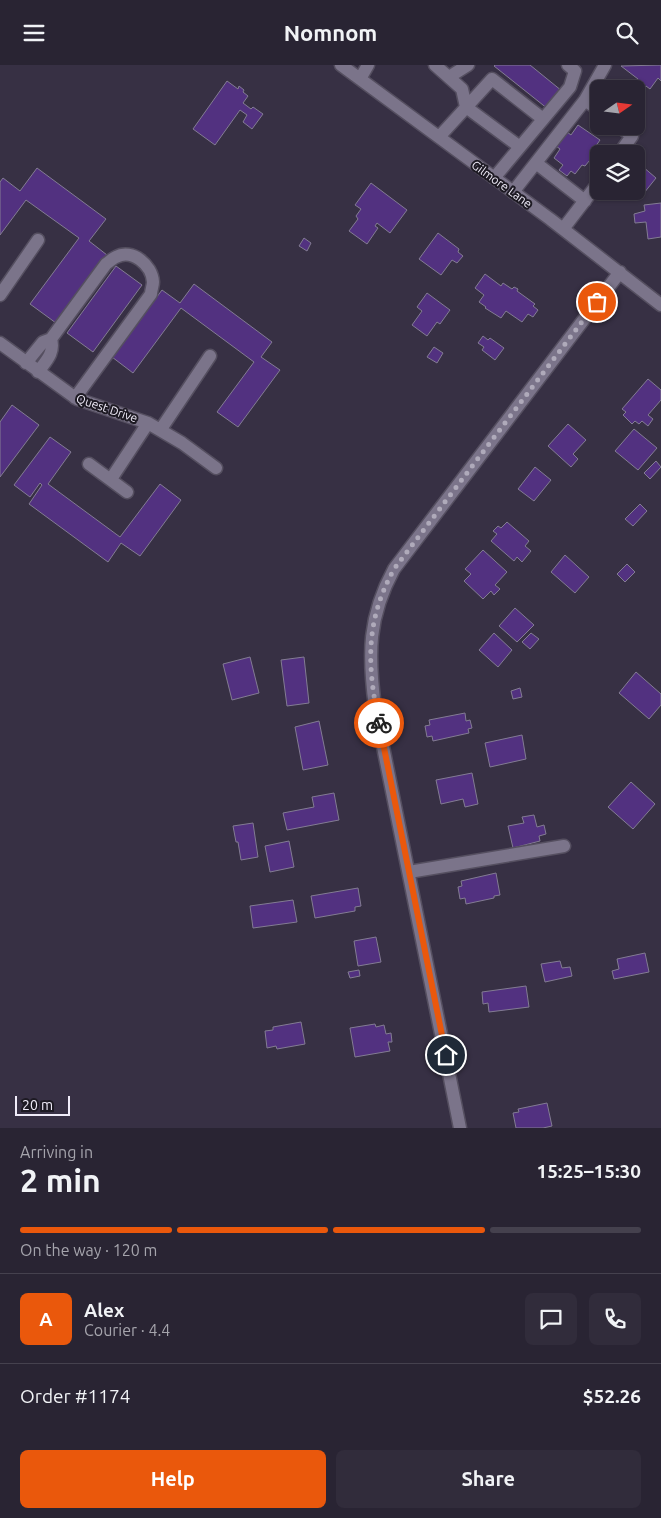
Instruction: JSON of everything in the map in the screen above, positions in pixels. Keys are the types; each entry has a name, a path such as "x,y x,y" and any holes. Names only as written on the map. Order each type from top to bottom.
{"street":[{"name":"Gilmore Lane","path":"341,65 563,229 661,305"},
{"path":"360,79 368,65"},
{"path":"435,65 462,89 466,107 520,147"},
{"path":"449,77 468,65"},
{"path":"494,178 570,87 575,71 568,65"},
{"path":"513,192 585,99 605,65"},
{"path":"439,137 492,79 543,119"},
{"path":"585,99 590,103"},
{"path":"626,145 632,136 631,135"},
{"path":"536,163 585,201"},
{"path":"563,229 590,194"},
{"path":"0,295 38,240"},
{"path":"26,363 43,342 51,339 106,264 126,253 136,256 150,272 153,282 150,294 75,398"},
{"path":"460,1128 372,681 371,639 374,620 379,601 394,569 620,272"},
{"path":"38,372 52,354 51,339"},
{"name":"Quest Drive","path":"2,350 26,363 75,398 161,429 216,468"},
{"path":"161,429 210,356"},
{"path":"111,479 148,423"},
{"path":"89,464 127,491"},
{"path":"409,872 564,846"}],"building":[{"path":"495,65 530,65 562,91 548,109"},
{"path":"661,65 661,81 658,78 650,89 646,86 645,87 645,80 637,80 621,66"},
{"path":"227,81 238,89 239,86 244,90 243,92 248,96 243,103 263,114 252,129 243,122 247,115 240,110 215,145 193,129"},
{"path":"578,125 590,135 600,140 597,145 590,145 590,160 585,166 582,165 575,174 571,171 567,176 559,170 563,165 554,158 560,149 556,146 567,132 571,135"},
{"path":"37,168 106,219 89,241 107,255 56,323 30,304 79,238 26,200 0,235 0,182 3,178 20,191"},
{"path":"645,169 656,178 645,192"},
{"path":"371,183 407,210 390,233 377,223 375,226 378,228 367,244 349,231 358,219 356,216 361,209 355,205"},
{"path":"661,203 661,237 648,239 646,222 635,223 634,214 645,211 644,205"},
{"path":"438,233 459,249 458,252 463,256 457,263 452,260 441,275 419,259"},
{"path":"304,238 311,243 307,251 299,246"},
{"path":"116,266 142,285 93,352 67,333"},
{"path":"485,274 501,286 503,283 512,289 514,287 518,289 517,291 535,304 533,306 538,310 533,317 528,314 522,322 506,311 501,318 485,308 479,302 484,295 475,288"},
{"path":"194,284 272,342 261,357 280,370 238,427 217,412 254,362 181,308 133,373 112,357 162,290 180,303"},
{"path":"427,293 450,310 440,324 437,322 427,336 412,325 422,311 417,307"},
{"path":"483,336 488,340 490,338 504,348 495,360 482,350 484,347 478,343"},
{"path":"434,347 443,353 437,363 427,357"},
{"path":"648,379 661,390 661,400 648,415 653,419 648,426 642,421 639,424 635,421 632,424 623,415 626,412 622,409"},
{"path":"12,405 39,425 0,477 0,422"},
{"path":"568,424 586,440 573,454 578,459 571,467 548,446"},
{"path":"634,429 657,448 638,470 615,451"},
{"path":"50,437 71,452 48,484 120,537 160,484 181,500 140,556 121,543 108,562 29,504 42,485 40,483 30,497 14,485"},
{"path":"656,461 661,467 650,479 644,473"},
{"path":"535,467 551,480 534,501 518,489"},
{"path":"640,504 647,511 633,526 625,519"},
{"path":"507,522 529,541 525,546 531,551 522,562 517,557 514,561 491,541 497,534 493,531 498,526 501,528"},
{"path":"483,550 507,572 495,585 500,589 494,595 491,591 483,599 464,581 471,574 465,569"},
{"path":"565,555 589,577 575,593 551,572"},
{"path":"627,564 635,572 625,582 617,574"},
{"path":"515,608 534,625 517,642 499,626"},
{"path":"494,633 512,650 498,667 479,650"},
{"path":"531,633 539,639 530,649 522,642"},
{"path":"250,657 259,693 232,700 223,664"},
{"path":"304,657 309,703 287,706 281,660"},
{"path":"636,672 661,694 661,705 649,719 619,693"},
{"path":"520,688 522,697 513,699 511,691"},
{"path":"465,713 466,721 470,720 472,728 468,729 469,733 433,741 432,736 427,737 425,726 430,725 429,720"},
{"path":"319,721 328,765 303,770 295,727"},
{"path":"522,735 526,759 490,767 485,743"},
{"path":"472,773 478,804 465,807 463,799 441,804 436,780"},
{"path":"631,782 655,804 633,829 608,807"},
{"path":"334,793 339,820 287,830 283,813 314,807 312,797"},
{"path":"534,815 537,827 544,825 546,834 539,836 540,841 513,848 508,826 524,823 522,817"},
{"path":"253,823 258,857 241,860 233,826"},
{"path":"289,841 294,867 270,872 265,846"},
{"path":"496,873 500,895 466,904 465,898 460,899 458,887 462,886 461,881"},
{"path":"358,888 361,906 355,907 355,911 315,918 311,896"},
{"path":"293,900 297,922 253,928 250,906"},
{"path":"376,937 381,962 358,966 354,941"},
{"path":"645,953 649,972 614,979 612,971 619,969 617,959"},
{"path":"560,961 562,968 570,967 572,976 545,982 541,964"},
{"path":"359,970 360,976 350,978 348,972"},
{"path":"526,986 529,1007 489,1012 488,1003 483,1004 482,992"},
{"path":"301,1022 305,1044 277,1049 276,1046 267,1048 265,1031 273,1030 273,1027"},
{"path":"375,1024 376,1027 384,1025 386,1034 391,1033 392,1042 388,1042 390,1051 355,1057 350,1028"},
{"path":"547,1103 552,1126 516,1128 513,1113 519,1112 518,1109"}],"way so far":[{"path":"379,723 370,659 374,620 385,586 394,569 597,302"}],"route":[{"path":"379,723 446,1055"}]}
